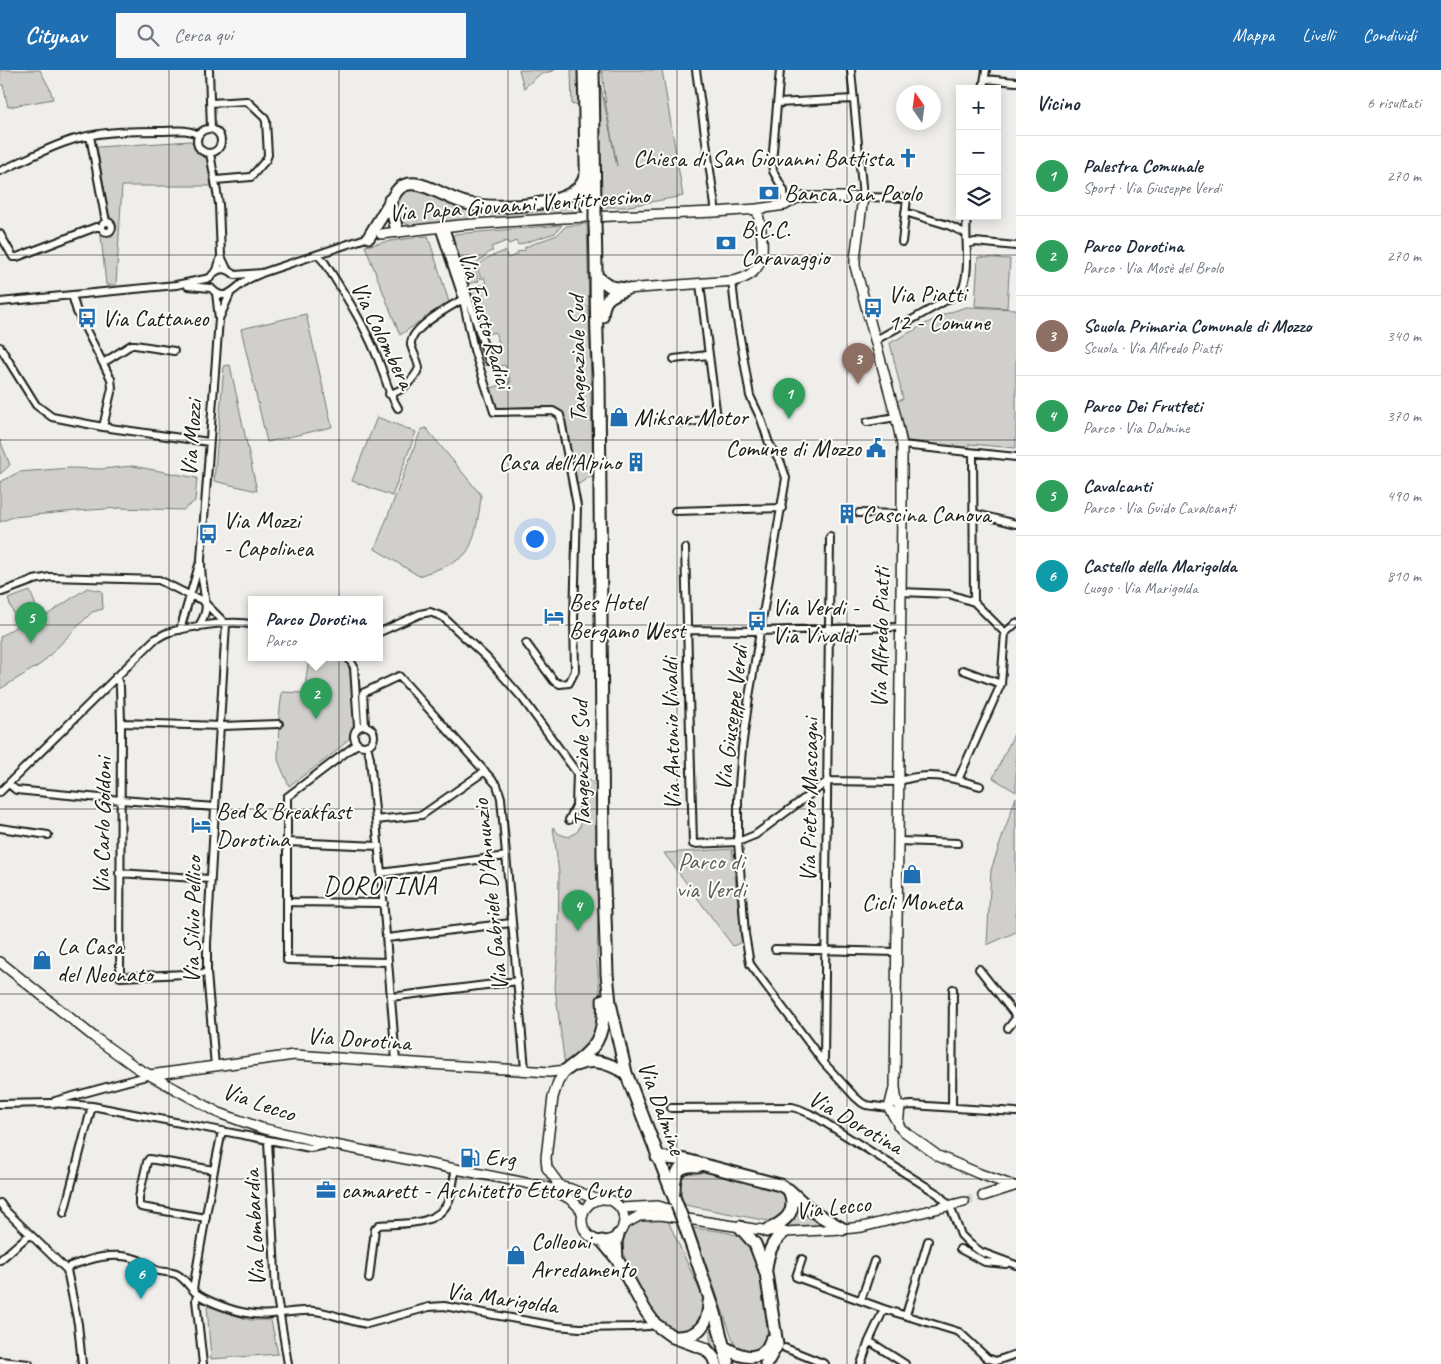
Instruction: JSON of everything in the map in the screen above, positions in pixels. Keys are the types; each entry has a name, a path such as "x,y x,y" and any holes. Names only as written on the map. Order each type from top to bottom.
{"highway":[{"path":"584,70 585,176 590,206"},
{"name":"Tangenziale Sud","path":"592,70 590,206 597,277 596,319 599,377 604,857"},
{"path":"559,198 580,188 585,176"},
{"path":"369,237 390,200 400,187 414,184 458,201 488,207 526,206 559,198 576,197 590,206"},
{"path":"390,200 398,232"},
{"path":"381,234 382,217"},
{"path":"592,224 591,270 596,319"},
{"path":"597,277 611,287 626,289"},
{"path":"599,377 603,304 609,297 626,289"},
{"path":"566,1070 585,1056 597,1043 604,1018 600,954 600,892 604,857"},
{"name":"Via Dalmine","path":"604,857 605,945 610,1003 626,1073 709,1293 728,1364"},
{"path":"566,1070 581,1063 599,1061 626,1073"},
{"path":"657,1157 686,1160 780,1185 789,1190 812,1211 843,1229"},
{"path":"676,1202 674,1179 678,1171 690,1165 710,1167"},
{"path":"766,1231 779,1224 788,1216 792,1202 789,1190"},
{"path":"740,1227 755,1244 766,1273"},
{"path":"617,1259 616,1241 620,1230"},
{"path":"766,1364 777,1344 773,1328 766,1273 768,1251 784,1232"},
{"path":"602,1241 617,1259 645,1310 655,1324 673,1336 706,1349 716,1364"},
{"path":"706,1349 704,1325 708,1315 709,1293"},
{"path":"673,1336 691,1335 704,1325"},
{"path":"724,1347 742,1357 759,1356 768,1348 773,1328"}],"main road":[{"name":"Via Papa Giovanni Ventitreesimo","path":"381,234 442,227 563,218 756,209 785,205 803,196 863,197"},
{"name":"Via Alfredo Piatti","path":"863,197 855,266 876,340 902,445 894,1107 898,1126 910,1136 938,1156 980,1174"},
{"path":"626,289 740,280 754,273 761,262 762,247 756,209"},
{"name":"Via Lecco","path":"0,962 94,1037 150,1075 219,1113 261,1128 330,1144 546,1187 568,1198 581,1210 583,1215"},
{"name":"Via Dorotina","path":"150,1075 294,1055 549,1072 566,1070"},
{"path":"561,1187 547,1168 546,1158 553,1097 558,1082 566,1070"},
{"path":"980,1174 1015,1185"},
{"path":"980,1174 987,1182 988,1188 984,1196 1015,1185"},
{"name":"Via Lecco","path":"546,1187 552,1185 571,1189 598,1200"},
{"path":"598,1200 610,1201 621,1208 623,1216 620,1230 611,1240 602,1241 591,1237 586,1232 582,1221 583,1215 590,1204 598,1200"},
{"name":"Via Lecco","path":"620,1230 639,1216 660,1215 705,1220 766,1231 843,1229 862,1227 964,1202"},
{"name":"Via Lecco","path":"621,1208 658,1206 705,1220"}],"street":[{"path":"209,70 212,129"},
{"path":"696,70 716,206 715,212"},
{"path":"780,70 772,163 773,171 784,191 785,205"},
{"path":"850,70 863,197 907,198 902,242"},
{"path":"984,85 986,70"},
{"path":"985,79 1016,82"},
{"path":"778,103 852,99"},
{"path":"210,103 247,102 266,121 268,155 266,160 251,177 216,180"},
{"path":"206,129 212,129 220,134 221,142 217,150 210,153 198,146 197,139 198,135 206,129"},
{"path":"0,171 64,142 90,136 115,132 165,131 192,131 198,135"},
{"path":"0,234 13,257 17,257 104,225 90,136"},
{"path":"0,302 176,285 210,278 216,270 221,256 219,204 210,153"},
{"path":"905,212 948,225 965,233"},
{"path":"876,340 959,294 963,287 968,244 965,233 967,220"},
{"path":"442,227 489,361"},
{"name":"Via Fausto Radici","path":"442,227 474,350 494,412 553,411 560,415 577,506 574,620 575,670 569,683 560,684 554,680 526,643"},
{"name":"Via Papa Giovanni Ventitreesimo","path":"232,292 246,280 262,273 381,234"},
{"path":"968,244 975,242 1016,246"},
{"name":"Via Colombera","path":"318,255 325,263 366,333 376,355 389,394 398,408"},
{"path":"219,319 237,280 235,275 227,269 221,256"},
{"path":"216,270 227,269"},
{"name":"Via Papa Giovanni Ventitreesimo","path":"235,275 262,273"},
{"path":"210,278 219,319"},
{"name":"Via Giuseppe Verdi","path":"732,281 750,396 785,473 782,508 749,697 738,799 738,842 745,934 750,964 824,1063 855,1098 862,1103 894,1107 912,1104 1016,1112"},
{"path":"682,423 717,418 700,284"},
{"path":"176,285 213,291 223,296 232,292"},
{"path":"72,295 75,307 111,379 112,388 103,427"},
{"path":"389,394 395,393 405,386 419,368 418,360 411,346 411,339 416,331 462,299"},
{"name":"Via Mozzi","path":"207,603 202,582 201,559 219,319"},
{"path":"103,363 131,345 174,351"},
{"path":"0,347 29,396 44,412 60,419 103,427 209,442"},
{"path":"674,359 708,355"},
{"path":"867,422 896,417"},
{"path":"902,445 1016,457"},
{"path":"973,453 974,602"},
{"path":"675,511 782,508"},
{"path":"859,512 902,514"},
{"path":"973,514 1016,524"},
{"name":"Via Pietro Mascagni","path":"824,1063 830,537"},
{"name":"Via Antonio Vivaldi","path":"685,548 693,844 738,842"},
{"name":"Via Mozzi","path":"180,630 201,559"},
{"path":"2,592 34,580 50,577 159,580 207,603 226,624"},
{"path":"900,592 949,594 974,602 1005,633"},
{"path":"198,626 203,619 207,603"},
{"path":"383,631 420,614 430,612 443,618 487,658 523,699 577,773 576,806 569,820"},
{"path":"958,780 1002,684 1005,633 1016,623"},
{"name":"Via Silvio Pellico","path":"215,1066 206,973 226,624"},
{"path":"2,790 154,640 166,633 198,626 248,625"},
{"path":"688,630 900,627"},
{"path":"351,661 354,667 362,726"},
{"path":"963,670 1002,684"},
{"name":"Via Carlo Goldoni","path":"116,676 120,687 121,723 120,978 206,973"},
{"name":"Via Gabriele D'Annunzio","path":"362,726 363,693 398,676 485,771 500,791 525,1070"},
{"path":"121,723 220,726 279,724"},
{"path":"357,744 354,736 355,731 362,726"},
{"path":"357,744 362,746 372,742 374,733 371,729 362,726"},
{"path":"357,744 287,797 287,960 388,962"},
{"path":"367,745 370,758 384,903 396,1061"},
{"path":"376,820 422,815 485,771"},
{"path":"738,842 755,835 828,781 898,782 925,775 958,780 980,786"},
{"path":"9,784 16,790 215,807"},
{"path":"0,828 48,834"},
{"path":"287,842 378,846"},
{"path":"898,842 958,843"},
{"path":"381,873 506,856"},
{"path":"120,873 210,879"},
{"path":"287,902 384,903"},
{"path":"386,938 511,923"},
{"path":"775,949 896,952"},
{"path":"979,969 1016,1017 1008,1028"},
{"path":"391,997 518,982"},
{"path":"952,1107 953,989"},
{"path":"51,1103 150,1075"},
{"path":"88,1092 81,1100 83,1104 310,1148 330,1144"},
{"path":"0,1104 51,1103 92,1106"},
{"path":"64,1213 92,1106"},
{"name":"Via Dorotina","path":"671,1108 800,1108 938,1194 950,1206"},
{"path":"203,1364 195,1291 222,1131"},
{"name":"Via Lombardia","path":"268,1141 276,1292 288,1364"},
{"path":"206,1218 141,1207 139,1197 146,1162 149,1159 214,1170"},
{"path":"369,1280 375,1229 379,1225 427,1221 449,1200 456,1169"},
{"path":"0,1203 67,1270 78,1324 82,1364"},
{"path":"950,1206 961,1235 970,1244 980,1252 1013,1264"},
{"path":"0,1260 30,1234"},
{"path":"906,1316 928,1241"},
{"path":"960,1249 984,1262 1013,1264"},
{"name":"Via Marigolda","path":"67,1270 70,1266 91,1258 122,1256 134,1258 158,1271 178,1275 195,1291 229,1308 248,1314 315,1311 367,1324 429,1307 444,1306 556,1326 580,1328 633,1327 655,1324"},
{"path":"802,1259 796,1277 884,1309 959,1332 986,1358 996,1360 1016,1354"},
{"path":"861,1300 874,1261"},
{"path":"861,1364 884,1309"},
{"path":"869,1341 905,1364"},
{"path":"785,1348 825,1364"},
{"path":"0,1361 29,1364"}],"green space":[{"path":"0,70 40,70 53,99 8,107 3,85 0,85"},
{"path":"519,70 555,70 539,75 524,88"},
{"path":"571,70 579,70 580,99 577,104 572,105"},
{"path":"602,70 662,70 683,196 624,207 601,207 600,82 617,166 606,106"},
{"path":"191,141 198,153 207,159 211,186 122,186 116,285 106,285 101,236 111,238 116,226 109,215 97,147"},
{"path":"407,189 422,189 456,206 483,212 505,214 557,205 572,200 579,202 582,206 581,211 411,226 399,220 395,199"},
{"path":"587,224 593,475 577,485 566,424 559,410 530,406 500,409 497,407 491,388 511,382 505,365 494,367 490,352 501,348 495,332 484,335 469,289 486,283 484,277 481,279 477,267 487,258 505,251 508,258 518,254 517,252 525,250 525,247 557,235 566,226"},
{"path":"562,225 555,233 518,245 516,241 509,244 507,241 491,247 493,251 489,252 474,266 479,281 468,284 452,237 455,234"},
{"path":"428,236 449,302 400,335 365,246"},
{"path":"978,257 1010,259 1007,308 975,306"},
{"path":"966,307 1016,309 1016,448 969,444 969,449 908,443 897,401 903,399 890,343 942,315"},
{"path":"306,314 332,427 267,442 241,329"},
{"path":"230,365 257,491 214,481 224,366"},
{"path":"377,417 416,432 392,496 352,481"},
{"path":"426,428 481,495 474,535 469,549 449,565 419,576 375,549 421,430"},
{"path":"0,440 10,465 0,474"},
{"path":"133,466 197,478 195,501 183,510 120,508 13,517 0,522 0,482 19,472"},
{"path":"87,588 102,591 103,609 92,612 41,664 0,689 0,637 18,625 8,599 30,591 41,619"},
{"path":"309,661 345,661 349,667 350,674 354,717 353,729 342,746 289,786 278,760 279,717 282,692 304,693"},
{"path":"1016,730 1016,792 993,778"},
{"path":"582,771 597,788 597,962 601,1016 592,1041 565,1067 555,987 558,946 559,873 553,827 559,834 569,837 578,831 581,823"},
{"path":"1016,797 1016,932 987,945 991,870"},
{"name":"Parco di via Verdi","path":"732,849 742,942 733,946 664,853"},
{"path":"701,1170 779,1189 786,1197 786,1207 783,1214 777,1219 768,1221 685,1205 680,1192 680,1181 686,1174"},
{"path":"795,1201 836,1228 774,1230"},
{"path":"652,1219 668,1221 702,1295 704,1320 690,1331 672,1331 660,1323 652,1314 619,1251 620,1243 629,1228"},
{"path":"693,1228 726,1232 738,1236 749,1245 755,1257 764,1287 767,1332 766,1343 755,1353 738,1349 734,1343"},
{"path":"207,1306 250,1320 271,1320 278,1354 211,1359"},
{"path":"713,1330 722,1364 711,1345 710,1331"}],"tunnel":[{"path":"964,1202 983,1196"}],"place":[{"name":"Chiesa di San Giovanni Battista","path":"908,158"},
{"name":"Banca San Paolo","path":"769,193"},
{"name":"B.C.C. Caravaggio","path":"726,243"},
{"name":"Via Piatti 12 - Comune","path":"873,308"},
{"name":"Via Cattaneo","path":"87,318"},
{"name":"Scuola Primaria Comunale di Mozzo","path":"858,384"},
{"name":"Miksar Motor","path":"619,417"},
{"name":"Palestra Comunale","path":"789,419"},
{"name":"Comune di Mozzo","path":"876,448"},
{"name":"Casa dell'Alpino","path":"636,462"},
{"name":"Cascina Canova","path":"847,514"},
{"name":"Via Mozzi - Capolinea","path":"208,534"},
{"name":"Bes Hotel Bergamo West","path":"554,616"},
{"name":"Via Verdi - Via Vivaldi","path":"757,621"},
{"name":"Cavalcanti","path":"31,643"},
{"name":"Parco Dorotina","path":"316,719"},
{"name":"Bed & Breakfast Dorotina","path":"201,825"},
{"name":"Cicli Moneta","path":"912,874"},
{"name":"Parco Dei Frutteti","path":"578,931"},
{"name":"La Casa del Neonato","path":"42,960"},
{"name":"Erg","path":"470,1158"},
{"name":"camarett - Architetto Ettore Curto","path":"326,1190"},
{"name":"Colleoni Arredamento","path":"516,1255"},
{"name":"Castello della Marigolda","path":"141,1299"}],"district":[{"name":"DOROTINA","path":"380,885"}]}
